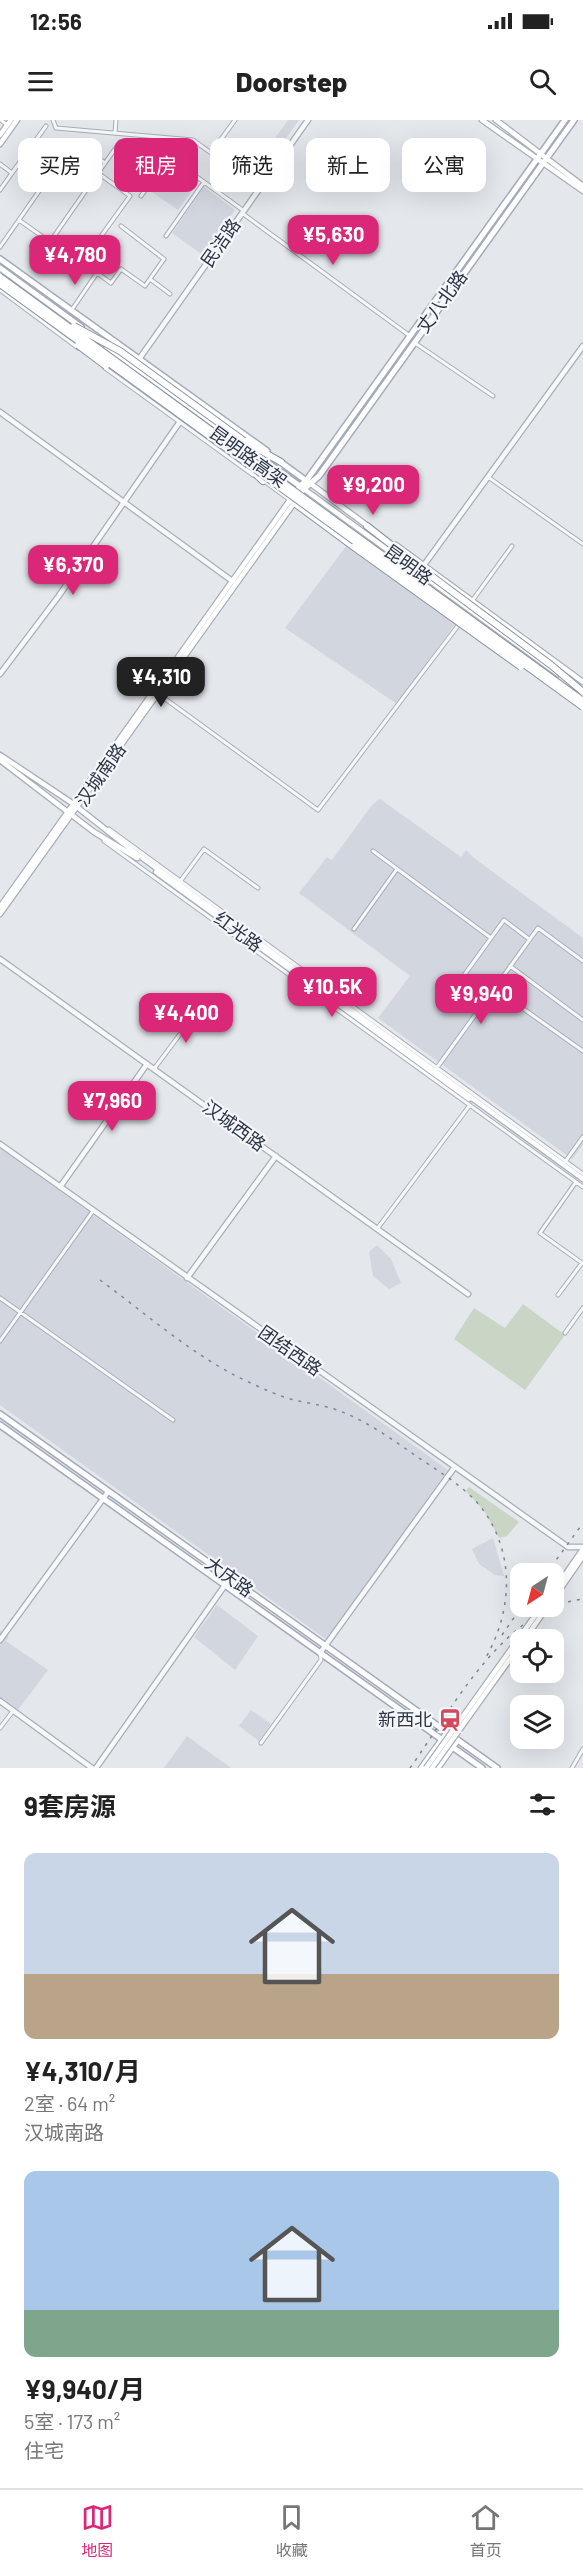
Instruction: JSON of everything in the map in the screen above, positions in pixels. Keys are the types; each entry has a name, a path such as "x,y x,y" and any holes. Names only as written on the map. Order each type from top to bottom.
{"highway":[{"name":"昆明路高架","path":"0,277 583,701"},
{"name":"昆明路高架","path":"0,284 583,707"},
{"path":"55,316 120,351 244,441 281,462"},
{"path":"63,330 84,351 249,468 263,481"},
{"path":"292,501 508,658 544,679"},
{"path":"367,526 426,573 551,665 583,692"}],"main road":[{"path":"0,144 17,120"},
{"path":"482,120 583,186"},
{"path":"496,120 542,153"},
{"name":"丈八北路","path":"541,160 542,153 565,120"},
{"name":"丈八北路","path":"302,487 309,483 541,160 574,120"},
{"path":"0,135 9,122"},
{"path":"541,160 583,192"},
{"name":"昆明路","path":"0,260 140,358 583,682"},
{"name":"昆明路","path":"0,268 583,692"},
{"name":"汉城南路","path":"0,907 67,810 302,487"},
{"name":"汉城南路","path":"0,914 78,808 234,582"},
{"name":"红光路","path":"0,755 78,808 565,1163 583,1180"},
{"name":"红光路","path":"0,760 94,832 135,856 583,1180"},
{"name":"大庆路","path":"0,1414 497,1768"},
{"name":"大庆路","path":"0,1425 482,1768"},
{"path":"564,1576 583,1547"},
{"path":"564,1584 583,1556"},
{"path":"426,1768 534,1617"},
{"path":"432,1768 510,1659"},
{"path":"422,1768 447,1732"},
{"path":"438,1768 458,1740"}],"street":[{"path":"1,120 9,122"},
{"path":"53,120 56,128 193,140 210,152"},
{"path":"115,133 116,120"},
{"path":"222,138 235,120"},
{"name":"民洁路","path":"294,141 309,120"},
{"path":"0,190 46,126"},
{"path":"0,247 74,141 105,163"},
{"path":"102,167 114,150"},
{"path":"141,196 168,157 412,339 493,396"},
{"path":"0,164 12,173"},
{"path":"20,220 81,264 130,196 102,176"},
{"path":"166,236 204,182"},
{"path":"50,242 85,192"},
{"name":"民洁路","path":"134,366 258,192"},
{"path":"71,310 97,273 111,283 121,269 145,286 164,259 121,226"},
{"path":"150,279 170,294"},
{"path":"0,290 179,423 292,501"},
{"path":"423,565 583,346"},
{"path":"0,674 58,597 190,407"},
{"path":"0,412 234,582"},
{"path":"488,477 583,544"},
{"path":"472,601 512,546"},
{"path":"164,698 318,810 453,632 467,608"},
{"path":"94,832 583,1187"},
{"path":"179,883 204,849 258,888"},
{"path":"373,851 491,938"},
{"path":"354,929 397,868"},
{"path":"483,1004 458,984 504,920 530,939"},
{"path":"436,1069 538,928 583,961"},
{"name":"汉城西路","path":"0,958 468,1294"},
{"path":"510,966 583,1020"},
{"path":"494,988 583,1051"},
{"path":"154,1069 201,1006"},
{"path":"60,1187 147,1064"},
{"path":"377,1229 470,1105"},
{"path":"583,1137 565,1163 583,1174"},
{"name":"团结西路","path":"0,1144 568,1547 583,1547"},
{"path":"188,1278 276,1156"},
{"path":"558,1295 582,1263 540,1233 576,1182"},
{"path":"0,1341 93,1211"},
{"path":"0,1298 173,1420"},
{"path":"565,1333 583,1308"},
{"path":"261,1743 321,1660 320,1653 454,1468"},
{"path":"0,1640 108,1492"},
{"path":"583,1541 583,1547"},
{"path":"0,1701 94,1768 230,1578"},
{"path":"0,1626 7,1631"},
{"path":"0,1728 13,1710"},
{"path":"572,1768 583,1749"}],"shaded area":[{"path":"288,120 299,120 286,138 275,138"},
{"path":"204,187 235,210 203,255 172,233"},
{"path":"152,192 191,192 178,210"},
{"path":"347,545 455,624 397,704 285,628"},
{"path":"380,799 461,857 466,850 583,938 583,1145 572,1159 378,1018 410,976 299,893 327,857 332,860 372,805"},
{"path":"0,1148 448,1470 327,1640 0,1405"},
{"path":"377,1245 391,1259 401,1283 389,1289 373,1276 369,1252"},
{"path":"493,1538 504,1576 495,1575 479,1564 472,1549"},
{"path":"217,1605 258,1636 235,1670 194,1637"},
{"path":"0,1630 9,1637 6,1641 48,1670 18,1710 0,1697"},
{"path":"251,1710 271,1724 259,1741 239,1726"},
{"path":"187,1736 231,1768 164,1768"}],"green space":[{"path":"523,1304 565,1335 525,1390 454,1339 474,1308 505,1328"},
{"path":"469,1487 519,1522 507,1536 499,1538 485,1512 466,1491"}],"railway":[{"path":"100,1280 185,1344 220,1367 278,1395 331,1408 358,1419 463,1489 486,1514 496,1532 506,1569 506,1588 500,1625 484,1661"},
{"path":"554,1563 583,1523"},
{"path":"410,1768 463,1691 504,1641 528,1621 554,1607 583,1599"},
{"path":"502,1635 514,1617"}],"place":[{"name":"新西北","path":"450,1720"}]}
